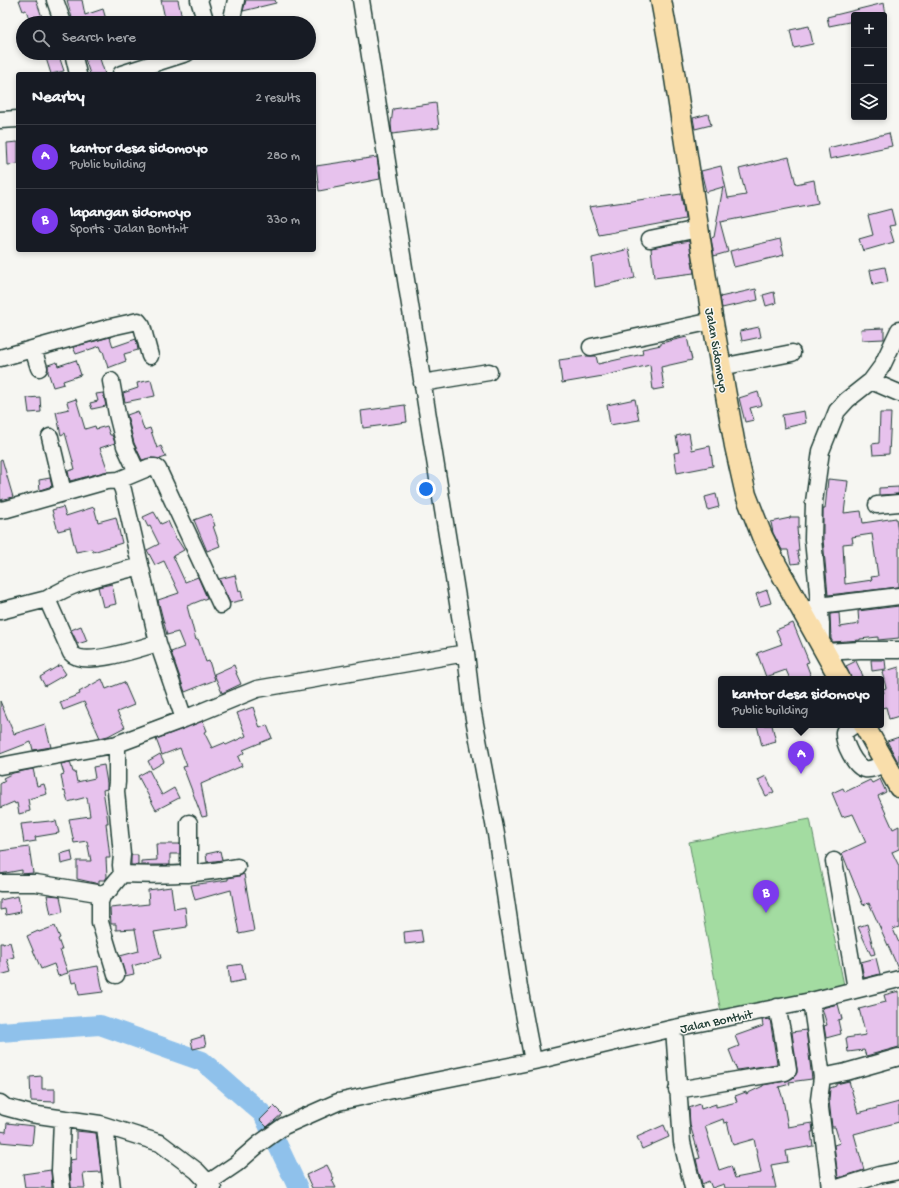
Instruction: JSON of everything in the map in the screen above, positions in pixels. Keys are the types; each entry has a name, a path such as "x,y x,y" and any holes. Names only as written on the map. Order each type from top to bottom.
{"main road":[{"name":"Jalan Sidomoyo","path":"661,0 674,72 713,321 735,446 746,495 762,536 776,564 810,608 823,648 838,676"},
{"path":"866,728 899,787"}],"street":[{"path":"55,0 61,16"},
{"path":"199,0 204,16"},
{"path":"233,16 236,0"},
{"path":"361,0 466,654 472,708 496,834 519,987 533,1061"},
{"path":"75,60 78,72"},
{"path":"127,72 165,60"},
{"path":"0,120 16,119"},
{"path":"650,239 698,229"},
{"path":"0,358 138,321 142,326 150,356"},
{"path":"591,347 713,321"},
{"path":"899,330 882,366 871,381 847,400 837,411 821,451 814,502 810,608 899,596"},
{"path":"33,349 39,368"},
{"path":"721,367 792,353"},
{"path":"422,383 490,372"},
{"path":"111,380 125,446 137,472"},
{"path":"871,381 899,393"},
{"path":"50,437 63,492"},
{"path":"0,510 106,481 119,480 155,466 158,469 221,604"},
{"path":"119,480 123,490 158,643 184,720"},
{"path":"877,506 899,503"},
{"path":"0,611 47,599 68,587 87,580 140,566"},
{"path":"47,599 73,656 91,658 111,656 158,643"},
{"path":"823,648 899,650"},
{"path":"0,766 117,744 184,720 257,689 466,654"},
{"path":"850,728 844,732 844,736 848,749 858,765 865,769 876,768 885,763"},
{"path":"116,975 100,922 100,902 103,894 109,890 122,874 122,855 116,791 118,782 117,744"},
{"path":"189,823 189,874"},
{"path":"834,860 856,989"},
{"path":"122,874 157,876 189,874 237,867"},
{"path":"0,883 36,883 103,894"},
{"name":"Jalan Bonthit","path":"209,1186 259,1144 284,1126 338,1102 533,1061 674,1028 811,1001 899,979"},
{"path":"811,1001 822,1077 819,1100 830,1188"},
{"path":"677,1090 785,1072 788,1070 777,1007"},
{"path":"674,1028 677,1090 682,1142 692,1188"},
{"path":"822,1077 899,1057"},
{"path":"0,1103 6,1107 31,1114 105,1126 160,1143 197,1171 209,1186"},
{"path":"62,1119 60,1171 62,1188"},
{"path":"105,1126 112,1188"},
{"path":"838,1188 880,1175 899,1171"}],"green space":[{"path":"810,819 844,985 721,1012 689,842"}],"building":[{"path":"19,0 36,0 42,16 28,16 26,10 23,11"},
{"path":"67,0 82,0 85,15 103,9 105,16 71,16"},
{"path":"161,0 178,0 181,16 164,16"},
{"path":"246,0 275,0 276,3 243,11"},
{"path":"884,3 886,12 851,12 851,22 829,26 827,17"},
{"path":"809,26 813,44 794,48 790,30"},
{"path":"47,60 60,60 64,71 50,72"},
{"path":"85,60 100,60 104,72 89,72"},
{"path":"436,103 439,128 392,134 391,124 393,109"},
{"path":"708,114 711,125 695,129 693,118"},
{"path":"889,133 892,146 830,159 828,148"},
{"path":"16,142 16,164 8,165 7,143"},
{"path":"377,157 380,179 319,191 316,166"},
{"path":"789,157 796,184 814,180 818,203 720,222 728,252 714,256 711,238 714,237 723,187 706,192 701,171 721,166 728,198 746,195 739,169"},
{"path":"681,194 685,219 599,235 589,207"},
{"path":"891,209 895,225 889,226 894,242 863,251 859,239 873,235 868,215"},
{"path":"780,239 784,255 734,267 730,251"},
{"path":"689,241 694,273 654,278 651,248"},
{"path":"629,249 635,278 595,287 592,258"},
{"path":"885,267 888,282 873,285 870,270"},
{"path":"756,289 758,300 722,308 720,297"},
{"path":"774,292 776,303 766,306 763,295"},
{"path":"759,327 761,337 742,341 740,331"},
{"path":"884,328 884,339 862,340 861,329"},
{"path":"110,337 113,347 136,339 138,350 124,354 126,361 108,368 100,346 76,354 73,347"},
{"path":"687,337 692,360 661,367 664,388 653,390 650,365 603,376 562,383 559,360 596,356 598,364 643,354 642,349"},
{"path":"76,360 81,375 63,381 64,384 53,387 48,372 48,365 57,362 58,366"},
{"path":"151,380 155,396 125,402 123,393 138,388 137,383"},
{"path":"758,392 762,405 750,408 754,420 745,422 739,398"},
{"path":"103,393 106,406 92,409 90,403 98,401 96,394"},
{"path":"40,397 41,412 29,413 27,398"},
{"path":"76,399 85,429 95,426 96,429 107,426 115,443 100,448 108,471 70,481 68,471 75,469 65,433 61,435 56,412 69,409 67,402"},
{"path":"635,399 639,420 610,425 607,405"},
{"path":"405,405 407,422 363,428 361,411"},
{"path":"138,411 144,430 150,428 157,448 161,446 166,457 160,459 150,458 142,460 134,443 127,415"},
{"path":"804,411 806,423 784,428 782,415"},
{"path":"880,413 891,413 889,454 873,455 872,444 879,443"},
{"path":"689,433 692,450 710,446 713,466 677,473 674,453 679,452 676,436"},
{"path":"2,459 13,497 0,500 0,460"},
{"path":"50,478 52,486 40,490 39,480"},
{"path":"828,479 848,481 844,513 861,511 863,523 896,518 899,540 899,587 828,595 823,539 823,509 825,509","holes":["872,534 878,576 871,577 872,580 845,584 843,544 853,543 852,537"]},
{"path":"899,487 899,494 879,495 879,488"},
{"path":"716,494 719,507 708,510 705,497"},
{"path":"63,507 66,516 94,507 98,522 116,517 122,543 93,552 92,549 76,552 70,528 58,531 52,510"},
{"path":"154,512 161,524 168,521 176,539 184,550 173,556 185,582 198,577 207,598 187,606 196,640 198,639 206,662 209,661 215,680 185,692 171,652 184,647 178,632 167,635 158,600 179,593 164,561 155,565 147,550 159,544 150,526 148,527 143,517"},
{"path":"211,514 215,526 213,526 220,546 207,551 194,520"},
{"path":"790,517 799,517 799,528 797,528 799,551 797,551 800,563 791,564 788,550 782,550 773,533 771,522"},
{"path":"235,575 243,600 230,603 219,579"},
{"path":"112,584 116,604 103,607 98,587"},
{"path":"767,590 771,603 760,606 756,594"},
{"path":"899,606 899,638 878,640 878,637 833,642 831,639 830,614 839,613 840,627 859,624 858,611"},
{"path":"793,623 809,662 806,663 811,676 789,676 786,670 766,676 757,653 782,644 776,630"},
{"path":"81,626 87,641 78,644 71,630"},
{"path":"871,660 885,660 886,669 872,671"},
{"path":"856,661 863,676 850,676 846,666"},
{"path":"60,665 66,674 45,686 40,677"},
{"path":"234,665 241,684 222,693 214,674"},
{"path":"899,667 899,716 889,719 886,707 884,707 884,689 886,688 882,672"},
{"path":"102,679 106,689 124,682 134,705 117,712 125,727 108,736 100,738 84,702 63,710 60,702 80,694 79,692"},
{"path":"0,701 14,734 45,724 51,747 33,750 31,742 0,754"},
{"path":"253,707 260,728 267,725 272,738 243,750 244,753 238,757 242,766 201,784 207,816 202,817 183,767 187,766 180,748 162,755 156,739 203,721 207,731 204,732 212,748 224,743 226,745 246,736 237,713"},
{"path":"758,728 773,728 776,742 762,746"},
{"path":"899,737 899,764 887,741"},
{"path":"160,754 164,762 152,769 148,761"},
{"path":"70,762 73,772 75,772 77,782 95,778 93,767 104,765 107,789 103,790 108,823 106,823 110,858 106,858 107,877 105,880 99,880 99,884 77,879 77,861 91,861 87,841 74,843 69,819 90,816 87,797 68,802 65,791 64,792 61,775 64,774 61,764"},
{"path":"33,769 37,786 44,784 47,794 28,799 30,811 19,814 17,803 15,804 14,802 0,808 0,784 5,781 3,778 13,773"},
{"path":"149,770 162,795 174,788 179,798 156,810 138,776"},
{"path":"766,776 774,792 766,796 758,780"},
{"path":"880,779 886,792 878,796 893,829 899,826 899,849 892,852 899,866 899,927 893,929 899,943 899,970 869,903 863,905 842,853 866,842 853,814 842,817 832,793 843,788 845,792 870,780 872,783"},
{"path":"56,821 59,833 35,837 36,841 24,843 21,824"},
{"path":"156,844 180,844 180,854 170,854 170,865 141,865 141,861 157,860"},
{"path":"29,847 33,873 22,874 22,870 0,874 0,851"},
{"path":"71,851 73,861 61,864 60,854"},
{"path":"220,851 222,860 207,862 206,854"},
{"path":"131,855 138,855 138,865 131,865"},
{"path":"244,874 254,931 239,934 231,890 195,900 191,885 228,880 228,878"},
{"path":"171,887 174,909 185,907 187,927 154,932 161,958 132,966 134,974 125,976 120,956 139,951 135,929 116,930 116,924 111,924 110,908 149,904 148,890"},
{"path":"47,895 60,896 63,912 51,915"},
{"path":"18,896 21,912 6,915 5,909 0,910 0,900"},
{"path":"867,924 875,954 871,955 858,927"},
{"path":"55,926 60,938 58,939 62,950 60,950 68,973 58,976 54,964 41,969 27,936"},
{"path":"421,930 423,942 405,944 404,932"},
{"path":"10,942 14,957 7,959 11,972 0,975 0,943 3,944"},
{"path":"876,958 880,974 864,978 861,962"},
{"path":"242,964 245,980 230,983 228,966"},
{"path":"98,966 103,992 79,995 77,982 72,983 69,971"},
{"path":"899,991 899,1047 866,1056 864,1050 848,1052 846,1038 866,1035 859,1009 886,1002 884,995"},
{"path":"838,1004 842,1019 838,1020 841,1034 826,1038 824,1026 827,1025 822,1008"},
{"path":"770,1019 777,1064 737,1070 729,1050 739,1046 735,1036 763,1026 762,1020"},
{"path":"806,1030 812,1079 789,1082 790,1084 779,1087 783,1099 788,1127 812,1123 813,1132 811,1132 813,1146 786,1151 788,1162 771,1165 776,1188 725,1188 724,1184 712,1188 709,1181 702,1184 696,1159 700,1158 690,1125 689,1108 700,1104 701,1109 716,1104 716,1107 737,1102 735,1096 746,1092 746,1094 763,1085 787,1081 793,1078 797,1073 797,1069 792,1032","holes":["723,1119 724,1123 727,1122 733,1145 754,1139 761,1173 735,1178 731,1166 719,1170 705,1126"]},
{"path":"204,1036 206,1046 193,1049 191,1040"},
{"path":"42,1076 42,1089 55,1089 55,1102 31,1101 30,1077"},
{"path":"849,1081 858,1113 899,1102 899,1122 854,1134 864,1170 838,1178 834,1145 840,1143 835,1127 832,1127 829,1100 830,1088 836,1086 836,1084"},
{"path":"274,1106 282,1114 267,1127 260,1120"},
{"path":"7,1123 34,1126 32,1145 0,1142 0,1131 6,1132"},
{"path":"664,1125 669,1137 642,1149 637,1137"},
{"path":"76,1131 96,1133 101,1172 83,1173 85,1188 71,1188 70,1160 76,1159"},
{"path":"327,1165 334,1179 332,1180 336,1188 312,1188 306,1175"},
{"path":"51,1170 52,1188 25,1188 23,1174"}],"waterway":[{"path":"0,1032 100,1025 202,1061 263,1114 298,1188"}],"place":[{"name":"kantor desa sidomoyo","path":"801,774"},
{"name":"lapangan sidomoyo","path":"766,913"}]}
